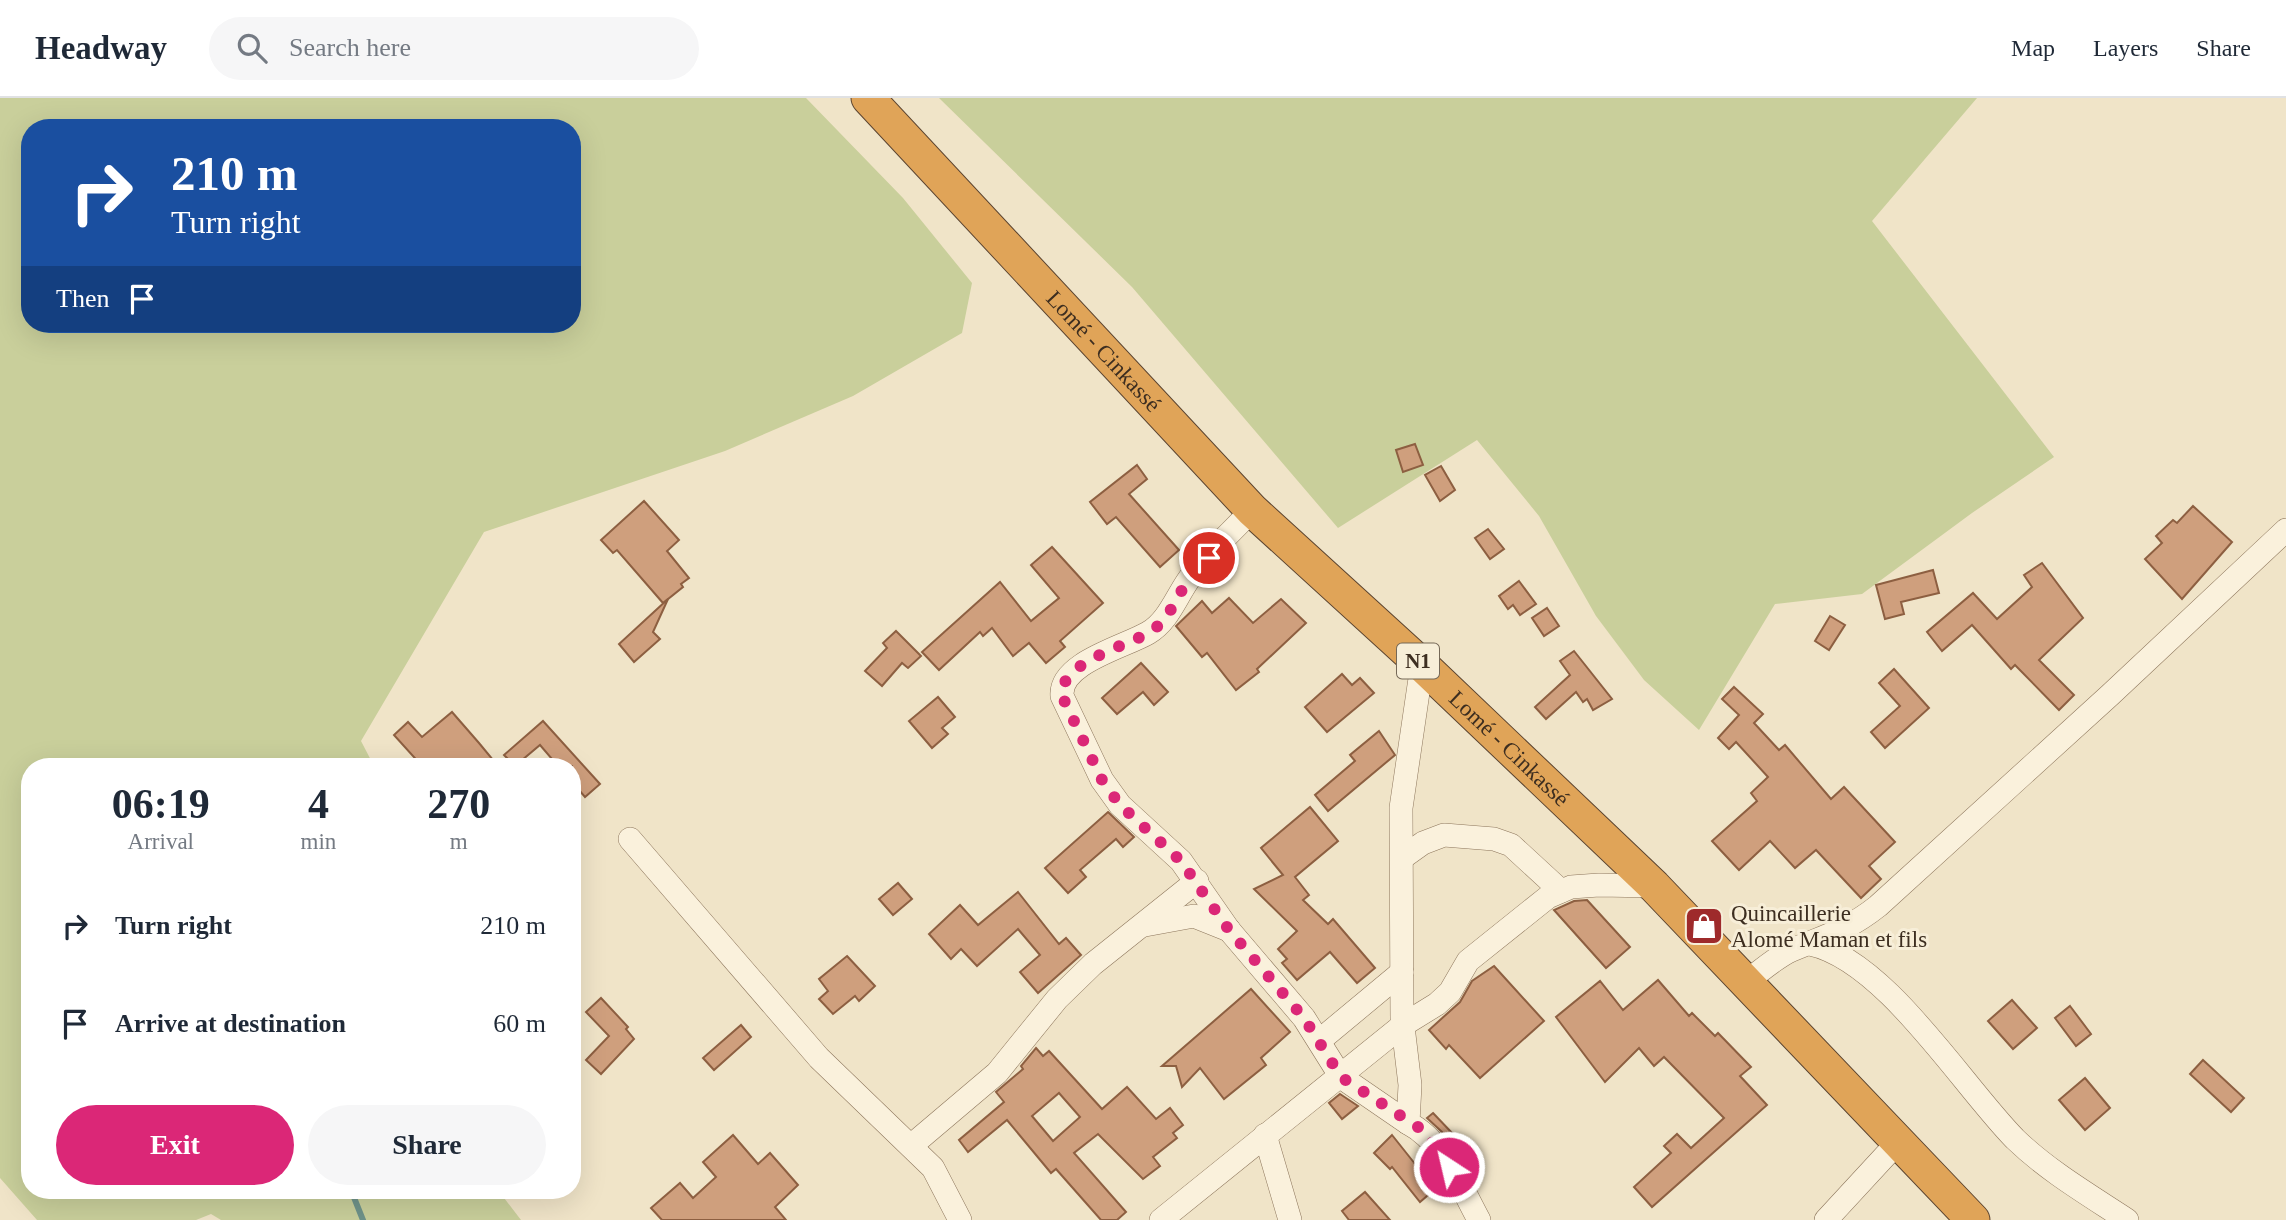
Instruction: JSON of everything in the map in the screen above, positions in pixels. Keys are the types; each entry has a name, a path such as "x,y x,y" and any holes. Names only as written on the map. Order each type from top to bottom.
{"highway":[{"name":"Lomé - Cinkassé","path":"868,98 1252,510 1422,665 1654,886 1973,1220"}],"street":[{"path":"1252,510 1187,582 1177,601 1157,627 1069,673 1061,688 1091,758 1120,805 1181,861 1229,930 1284,992 1341,1077 1408,1124 1424,1131 1449,1167 1479,1220"},
{"path":"1747,981 1790,951 1856,923 1878,906 2286,530"},
{"path":"1408,1124 1410,1085 1402,972 1401,808 1422,665"},
{"path":"1402,858 1423,843 1444,835 1494,839 1511,845 1561,891"},
{"path":"630,839 819,1058 933,1168 960,1220"},
{"path":"912,1145 997,1073 1057,999 1138,927 1197,881"},
{"path":"1161,1220 1404,1025 1437,1004 1450,992 1468,961 1548,897 1561,891 1599,885 1654,886"},
{"path":"1138,927 1194,916 1229,930"},
{"path":"1810,944 1828,948 1869,975 1914,1020 1968,1088 2017,1140 2069,1182 2127,1220"},
{"path":"1319,1041 1402,972"},
{"path":"1265,1135 1290,1220"},
{"path":"1826,1220 1898,1143"}],"green space":[{"path":"0,98 806,98 903,198 972,283 962,333 853,396 725,451 484,532 361,741 370,758 21,758 21,1199 505,1199 521,1220 221,1220 211,1214 196,1220 37,1220 0,1178"},
{"path":"939,98 1977,98 1872,221 2054,457 1862,594 1775,604 1699,730 1644,680 1596,616 1539,516 1477,440 1338,528 1132,287"}],"building":[{"path":"1415,444 1423,465 1403,472 1396,450"},
{"path":"1137,465 1147,479 1129,494 1179,550 1160,567 1116,517 1107,524 1090,502"},
{"path":"1441,466 1455,490 1440,501 1425,475"},
{"path":"644,501 679,540 667,551 689,578 681,584 683,587 663,603 617,550 613,553 601,540"},
{"path":"2193,506 2232,542 2182,599 2145,559 2162,543 2156,536 2173,520 2177,523"},
{"path":"1488,529 1504,549 1490,559 1475,538"},
{"path":"1052,547 1103,603 1060,641 1065,647 1046,663 1029,643 1013,656 992,628 983,636 980,632 939,670 922,652 1000,582 1031,621 1059,598 1031,565"},
{"path":"2042,563 2083,618 2039,660 2074,695 2059,710 2015,665 2011,669 1972,625 1942,651 1927,632 1973,593 1997,619 2032,587 2024,575"},
{"path":"1933,570 1939,593 1901,602 1904,614 1885,619 1876,585"},
{"path":"1519,581 1536,604 1520,615 1513,605 1508,609 1499,596"},
{"path":"1229,598 1253,623 1281,599 1306,623 1257,669 1259,672 1236,690 1207,653 1202,657 1176,626 1202,601 1212,613"},
{"path":"668,599 653,632 660,639 634,662 619,644"},
{"path":"1547,608 1559,626 1544,636 1532,618"},
{"path":"1830,616 1845,625 1829,650 1815,641"},
{"path":"896,631 921,656 908,668 902,663 882,686 865,671 887,648 883,643"},
{"path":"1574,651 1612,699 1593,710 1587,699 1583,702 1576,692 1546,719 1535,707 1570,675 1560,661"},
{"path":"1141,663 1168,692 1154,705 1143,692 1117,714 1102,698"},
{"path":"1894,669 1929,708 1885,748 1871,732 1900,706 1879,683"},
{"path":"1342,674 1352,685 1360,678 1374,693 1327,732 1305,707"},
{"path":"1734,687 1763,714 1754,723 1779,750 1785,745 1831,799 1844,787 1895,842 1869,866 1881,879 1861,898 1816,850 1795,868 1770,841 1739,870 1712,841 1757,801 1751,793 1768,777 1736,742 1729,749 1718,738 1739,715 1722,699"},
{"path":"938,697 955,717 942,728 948,734 932,748 909,721"},
{"path":"452,712 491,758 415,758 394,735 408,722 422,737"},
{"path":"543,721 576,758 551,758 540,745 525,758 507,758 504,755"},
{"path":"1379,731 1395,755 1328,811 1315,795 1355,761 1350,755"},
{"path":"581,763 600,784 585,797 581,792"},
{"path":"1310,807 1338,841 1295,877 1309,895 1303,900 1328,924 1333,919 1375,968 1357,983 1330,952 1297,980 1282,963 1287,959 1278,949 1297,931 1254,889 1283,875 1261,848"},
{"path":"1108,812 1134,837 1123,847 1116,839 1080,870 1086,877 1068,893 1045,868"},
{"path":"898,883 912,899 893,915 879,899"},
{"path":"1018,892 1059,944 1066,938 1081,955 1038,993 1020,972 1040,955 1018,929 977,966 961,949 951,959 929,934 960,905 978,925"},
{"path":"1587,900 1630,947 1606,968 1554,910 1574,901"},
{"path":"847,956 875,986 859,1001 855,996 833,1014 819,999 828,991 819,979"},
{"path":"1494,966 1544,1021 1480,1078 1449,1045 1446,1049 1429,1030 1460,1002 1472,981"},
{"path":"1658,980 1689,1016 1692,1013 1715,1036 1718,1033 1751,1067 1740,1076 1767,1105 1652,1207 1634,1187 1671,1153 1664,1146 1677,1134 1691,1148 1724,1118 1664,1057 1654,1066 1639,1048 1605,1082 1556,1017 1600,981 1623,1010"},
{"path":"1251,989 1290,1032 1261,1058 1266,1065 1224,1099 1200,1068 1182,1087 1176,1066 1162,1066"},
{"path":"601,998 628,1027 626,1029 634,1039 601,1074 586,1060 609,1036 586,1012"},
{"path":"2012,1000 2037,1028 2013,1049 1988,1021"},
{"path":"2070,1006 2091,1034 2076,1046 2055,1018"},
{"path":"741,1025 751,1037 714,1070 703,1058"},
{"path":"1036,1048 1043,1056 1049,1051 1102,1109 1127,1087 1156,1119 1170,1108 1183,1125 1173,1133 1177,1138 1153,1157 1160,1166 1143,1179 1098,1134 1074,1153 1126,1212 1117,1220 1101,1220 1056,1169 1051,1173 1007,1120 968,1152 959,1140 1004,1102 996,1092 1023,1069 1021,1066","holes":["1059,1093 1080,1117 1053,1141 1032,1116"]},
{"path":"2203,1060 2244,1098 2231,1112 2190,1074"},
{"path":"2085,1078 2110,1108 2085,1130 2059,1100"},
{"path":"1340,1094 1358,1106 1342,1119 1329,1103"},
{"path":"1433,1113 1474,1156 1465,1164 1442,1132 1427,1118"},
{"path":"733,1135 758,1164 770,1153 798,1185 775,1207 786,1220 662,1220 651,1208 680,1183 693,1198 716,1177 703,1162"},
{"path":"1392,1135 1435,1189 1420,1202 1392,1167 1390,1169 1374,1153"},
{"path":"1365,1192 1390,1220 1349,1220 1342,1211"}],"waterway":[{"path":"355,1199 363,1220"}],"place":[{"name":"Quincaillerie Alomé Maman et fils","path":"1704,926"}],"route":[{"path":"1209,558 1187,582 1177,601 1157,627 1069,673 1061,688 1062,696 1102,780 1120,805 1181,861 1229,930 1304,1018 1341,1077 1408,1124 1424,1131 1449,1167"}]}
